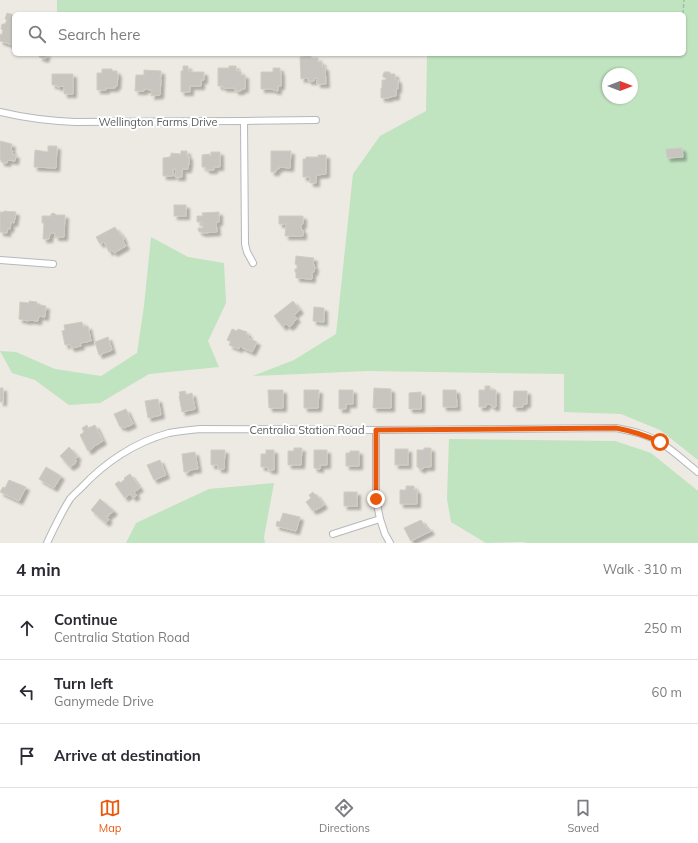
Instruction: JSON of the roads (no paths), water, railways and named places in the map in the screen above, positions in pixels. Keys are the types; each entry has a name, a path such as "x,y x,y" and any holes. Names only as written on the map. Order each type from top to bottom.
{"street":[{"name":"Wellington Farms Drive","path":"0,112 25,118 75,122 316,120"},
{"path":"244,121 245,244 247,252 253,263"},
{"path":"0,260 53,264"},
{"name":"Centralia Station Road","path":"47,543 56,523 71,499 104,465 132,448 169,433 200,429 376,430 616,428 630,430 660,442 698,472"},
{"path":"376,430 376,499 380,519 390,543"},
{"path":"333,534 380,519"}]}
